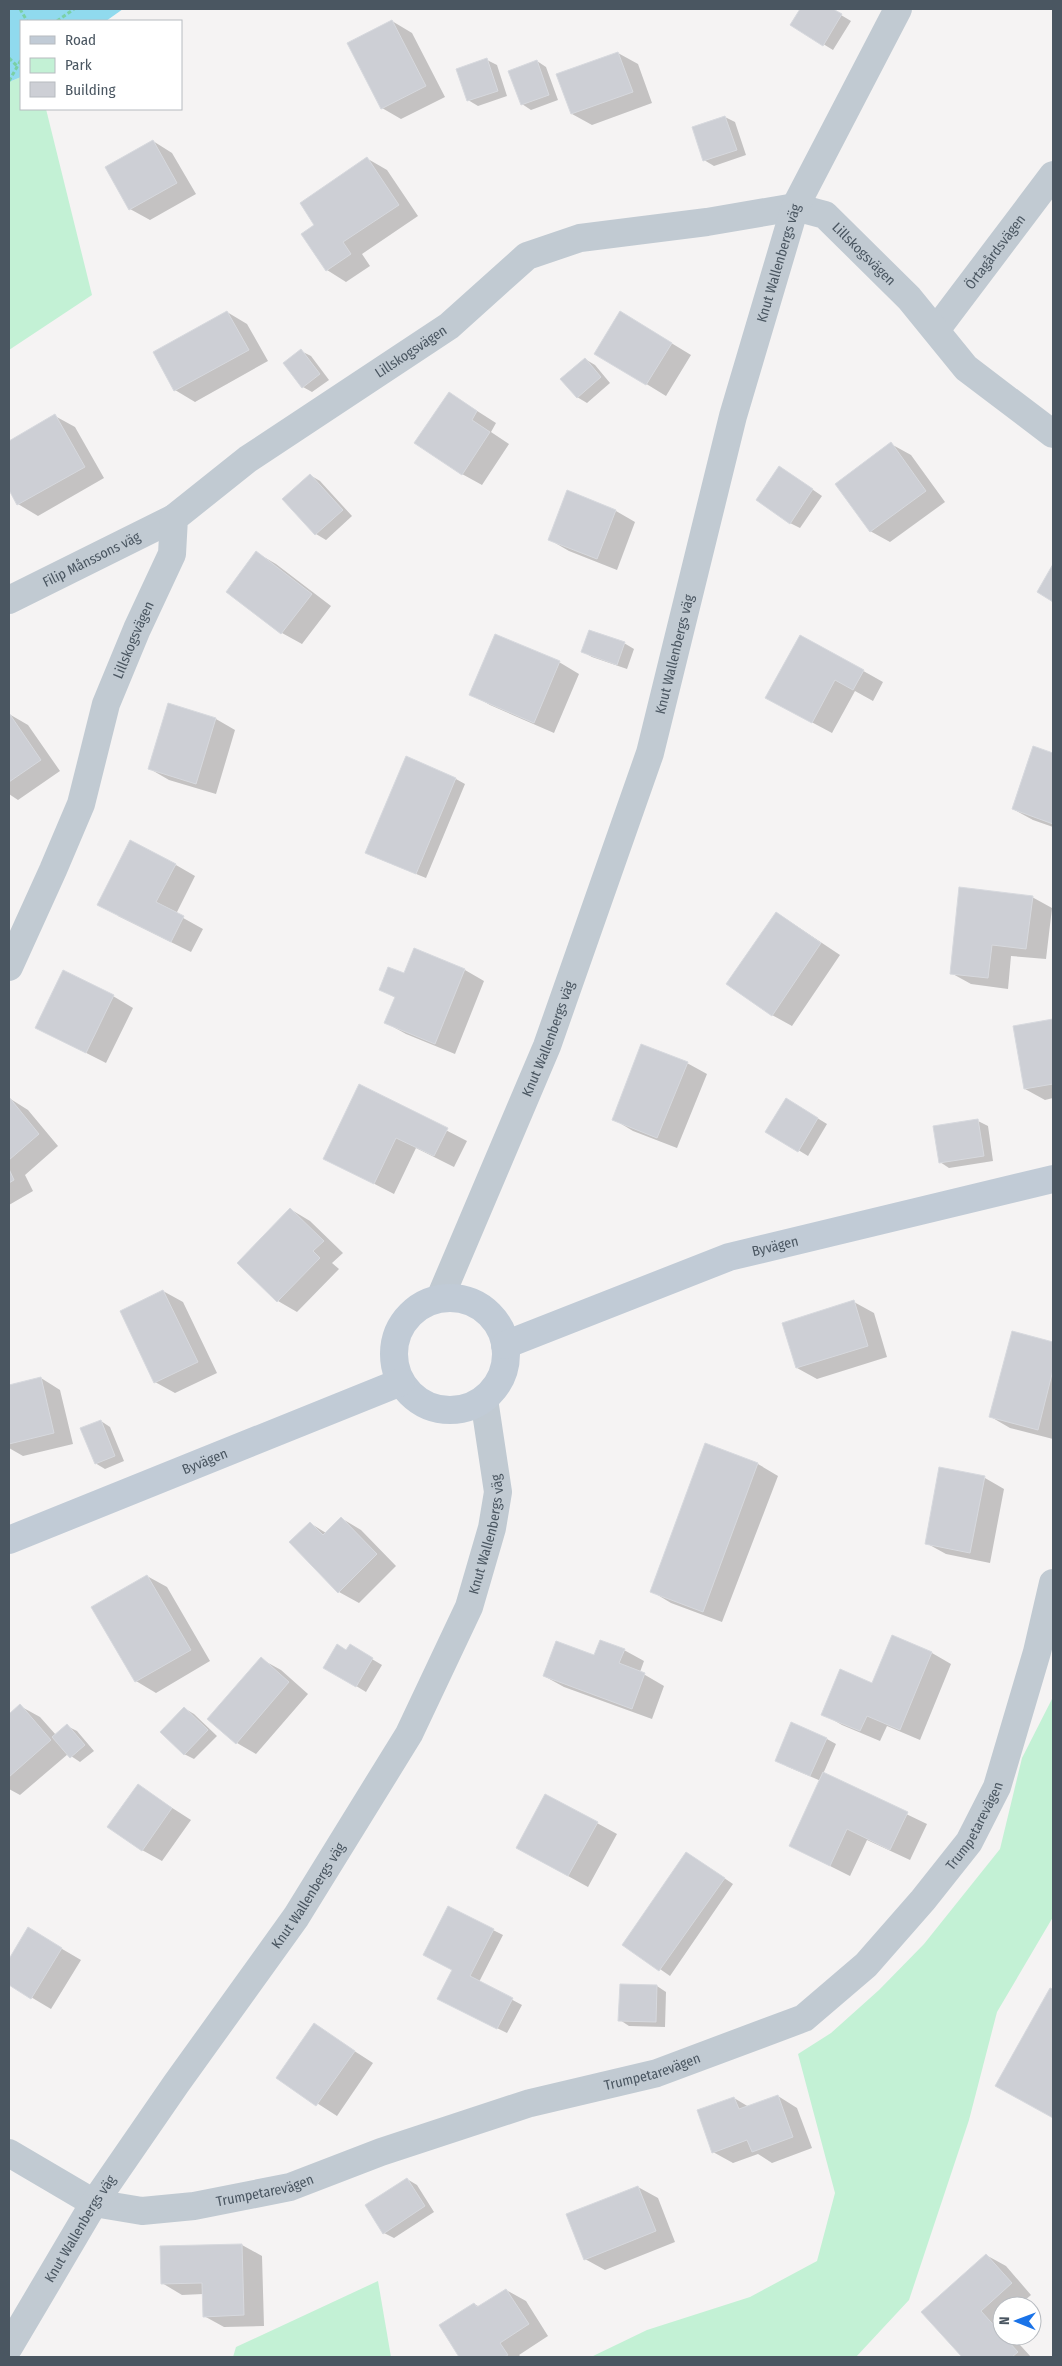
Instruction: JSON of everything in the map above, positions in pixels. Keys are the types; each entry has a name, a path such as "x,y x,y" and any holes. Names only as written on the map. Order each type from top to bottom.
{"street":[{"name":"Knut Wallenbergs väg","path":"440,1298 547,1046 650,753 734,416 795,207 898,9"},
{"name":"Örtagårdsvägen","path":"936,330 1053,175"},
{"name":"Lillskogsvägen","path":"9,967 53,870 80,804 106,704 137,628 172,554 174,518 248,458 449,326 527,256 580,238 707,222 795,207 825,215 909,298 966,368 1053,434"},
{"name":"Filip Månssons väg","path":"9,600 174,518"},
{"name":"Byvägen","path":"505,1345 730,1257 1053,1179"},
{"path":"440,1298 459,1298 476,1304 492,1317 502,1334 505,1345 506,1352 503,1372 497,1384 484,1399 467,1408 447,1410 419,1401 401,1382 394,1365 394,1345 400,1327 412,1311 440,1298"},
{"name":"Byvägen","path":"9,1540 401,1382"},
{"name":"Knut Wallenbergs väg","path":"9,2347 94,2203 176,2084 296,1918 409,1734 469,1607 492,1528 498,1492 484,1399"},
{"name":"Trumpetarevägen","path":"9,2153 94,2203 142,2211 194,2206 290,2187 381,2152 530,2103 657,2073 804,2018 866,1965 923,1900 969,1842 997,1788 1037,1652 1053,1583"}],"path":[{"path":"20,9 26,20"},
{"path":"58,20 74,9"},
{"path":"9,58 18,66"},
{"path":"9,82 20,62"}],"green space":[{"path":"20,77 20,110 46,110 92,295 9,350 9,82"},
{"path":"1053,1697 1053,1917 997,2012 969,2120 909,2300 856,2357 591,2357 647,2330 750,2297 817,2261 835,2193 798,2054 831,2033 879,1990 924,1944 1000,1849 1022,1758"},
{"path":"378,2281 391,2357 233,2357 236,2347"}],"water":[{"path":"9,9 123,9 107,20 20,20 20,77 9,82"}],"building":[{"path":"800,9 833,9 842,14 823,46 790,25"},
{"path":"392,20 426,86 381,109 347,43"},
{"path":"618,52 633,92 571,114 556,74"},
{"path":"487,58 498,91 467,101 456,69"},
{"path":"537,60 549,95 521,105 508,71"},
{"path":"725,116 737,150 703,161 692,127"},
{"path":"153,140 177,183 129,210 105,167"},
{"path":"367,157 399,205 343,242 351,254 326,271 301,234 314,225 300,203"},
{"path":"227,311 249,350 174,391 153,352"},
{"path":"620,311 672,343 646,385 594,354"},
{"path":"301,349 320,374 302,388 283,363"},
{"path":"585,358 601,377 577,398 560,379"},
{"path":"449,392 477,411 472,420 490,432 462,475 414,443"},
{"path":"55,414 85,467 17,505 9,490 9,441"},
{"path":"891,442 926,491 870,532 835,484"},
{"path":"779,466 813,489 790,524 756,500"},
{"path":"310,474 343,510 315,535 282,499"},
{"path":"567,490 616,510 597,559 548,540"},
{"path":"256,551 312,594 281,634 226,592"},
{"path":"1053,564 1053,602 1037,592"},
{"path":"589,630 625,642 617,665 581,652"},
{"path":"495,634 560,661 534,723 469,695"},
{"path":"800,635 864,670 853,690 835,680 812,723 765,698"},
{"path":"168,703 216,718 196,784 148,769"},
{"path":"9,713 41,760 9,782"},
{"path":"1033,746 1053,753 1053,824 1012,809"},
{"path":"406,756 456,778 416,874 365,853"},
{"path":"130,840 176,864 156,902 184,916 171,942 97,905"},
{"path":"959,887 1033,896 1026,949 992,945 988,978 950,974"},
{"path":"776,912 821,943 772,1016 726,984"},
{"path":"414,948 465,969 435,1044 384,1023 395,997 379,990 388,967 404,973"},
{"path":"63,970 114,995 86,1053 35,1028"},
{"path":"1053,1019 1053,1084 1024,1089 1013,1026"},
{"path":"641,1044 688,1062 657,1138 612,1120"},
{"path":"359,1084 448,1128 434,1156 396,1138 374,1184 323,1159"},
{"path":"9,1097 39,1134 9,1160"},
{"path":"786,1098 818,1118 798,1152 765,1132"},
{"path":"978,1119 984,1156 939,1163 933,1126"},
{"path":"9,1169 14,1180 9,1183"},
{"path":"290,1208 324,1241 313,1251 320,1258 277,1302 237,1263"},
{"path":"163,1290 198,1362 154,1383 120,1311"},
{"path":"854,1300 868,1346 796,1368 782,1323"},
{"path":"1012,1331 1053,1342 1053,1370 1038,1430 989,1417"},
{"path":"41,1377 54,1433 9,1444 9,1385"},
{"path":"101,1420 115,1456 95,1464 80,1428"},
{"path":"705,1443 758,1463 703,1612 650,1592"},
{"path":"939,1467 985,1476 970,1553 925,1544"},
{"path":"341,1517 377,1554 338,1593 289,1542 310,1522 323,1535"},
{"path":"147,1575 191,1650 135,1682 91,1607"},
{"path":"892,1635 932,1652 900,1730 867,1716 860,1731 821,1715 840,1669 872,1683"},
{"path":"600,1640 625,1649 619,1663 645,1673 632,1709 543,1676 556,1641 594,1655"},
{"path":"337,1644 346,1650 350,1644 373,1658 356,1687 323,1668"},
{"path":"261,1657 289,1682 236,1744 207,1719"},
{"path":"20,1704 51,1740 9,1777 9,1714"},
{"path":"184,1707 208,1730 184,1755 160,1732"},
{"path":"791,1722 827,1738 810,1776 775,1761"},
{"path":"67,1724 85,1745 70,1758 52,1737"},
{"path":"823,1772 908,1812 890,1850 847,1829 830,1866 789,1846"},
{"path":"138,1784 172,1808 142,1851 107,1827"},
{"path":"545,1794 598,1822 568,1876 516,1848"},
{"path":"686,1852 725,1878 659,1971 622,1945"},
{"path":"448,1906 494,1929 470,1976 513,1998 497,2029 437,1999 452,1970 423,1955"},
{"path":"28,1927 62,1948 31,1999 9,1985 9,1959"},
{"path":"620,1984 657,1985 656,2022 618,2021"},
{"path":"1050,1988 1053,1989 1053,2118 995,2086"},
{"path":"314,2023 355,2051 316,2106 276,2078"},
{"path":"778,2095 793,2137 752,2152 747,2140 712,2153 697,2110 734,2097 739,2109"},
{"path":"407,2178 425,2206 383,2234 365,2205"},
{"path":"638,2186 656,2231 584,2260 566,2214"},
{"path":"242,2244 244,2315 203,2317 202,2283 161,2284 160,2246"},
{"path":"986,2254 1012,2283 998,2296 992,2296 992,2301 981,2311 992,2323 992,2346 1013,2346 1018,2352 1012,2357 962,2357 921,2312"},
{"path":"506,2289 529,2324 500,2343 508,2355 504,2357 459,2357 439,2325 474,2303 477,2307"}]}
